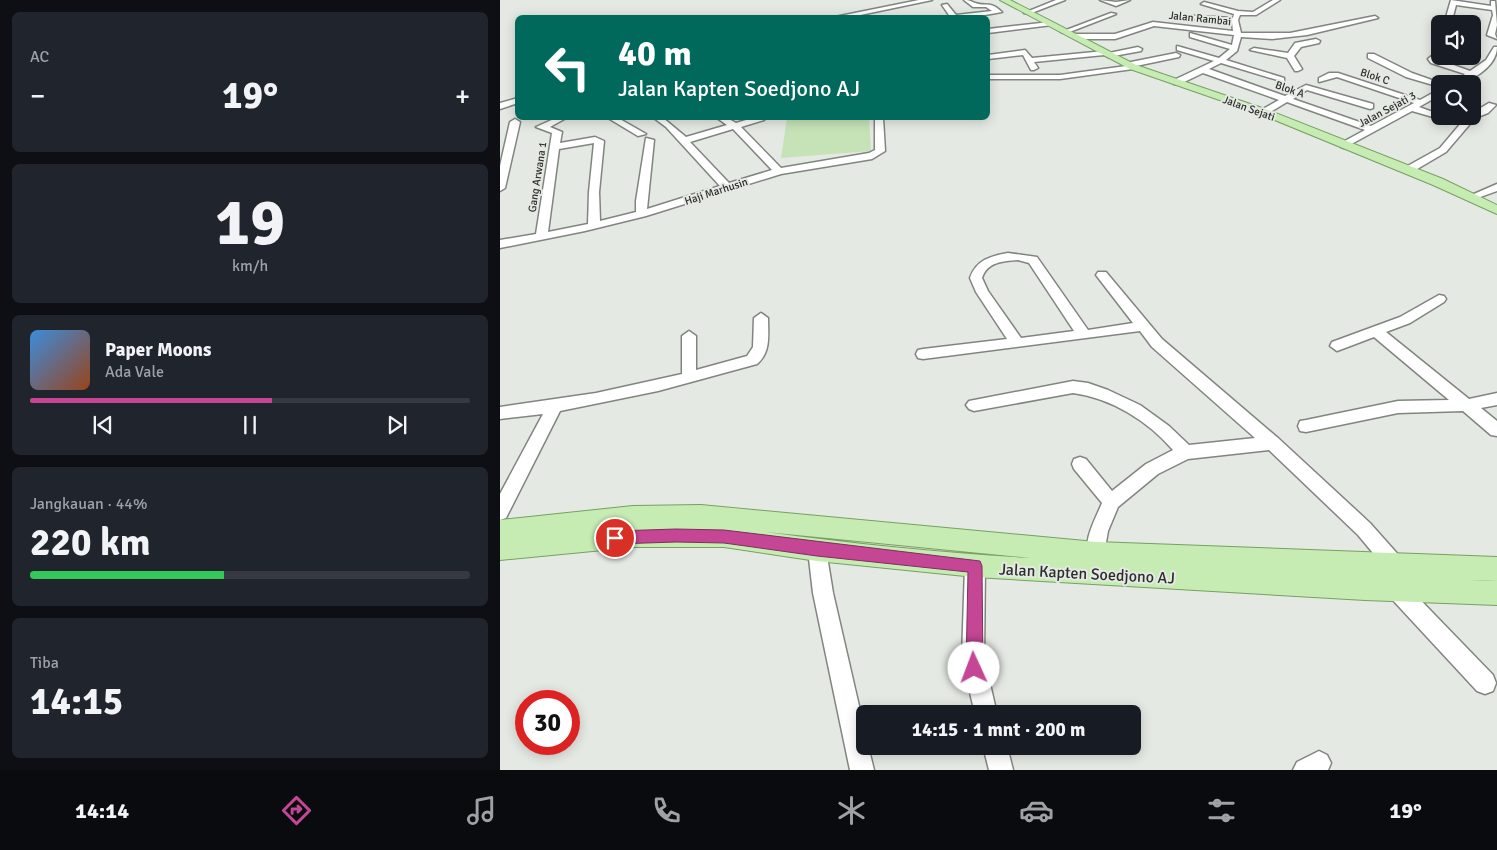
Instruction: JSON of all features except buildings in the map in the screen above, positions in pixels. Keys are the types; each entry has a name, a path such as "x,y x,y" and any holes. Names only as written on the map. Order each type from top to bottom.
{"main road":[{"name":"Jalan Sejati","path":"1010,2 1131,66 1264,112 1408,170 1472,197 1497,210"},
{"name":"Jalan Kapten Soedjono AJ","path":"500,531 633,516 701,515 1096,553 1255,562 1497,569"},
{"name":"Jalan Kapten Soedjono AJ","path":"500,549 634,536 724,536 817,550 975,566 1365,588 1497,592"},
{"path":"1354,564 1365,588"}],"street":[{"path":"879,0 890,7"},
{"path":"849,15 930,0"},
{"path":"967,0 975,6 987,5 999,12 973,15"},
{"path":"1043,0 1072,7"},
{"path":"1027,12 1062,0"},
{"path":"1103,0 1116,4 1128,0"},
{"path":"1225,0 1204,3 1236,17"},
{"path":"1175,17 1236,17 1254,14 1277,0"},
{"path":"1494,0 1496,15 1491,35 1497,37"},
{"path":"1449,15 1453,1 1495,9"},
{"path":"994,9 1010,2"},
{"path":"953,15 946,7 956,8"},
{"path":"1070,34 1113,14"},
{"path":"1177,82 1229,55 1234,48 1236,17"},
{"name":"Jalan Rambai","path":"1070,34 1098,38 1124,36 1142,31 1153,24 1258,38 1317,32 1375,18"},
{"path":"992,33 1050,24"},
{"path":"1317,32 1332,38"},
{"path":"1193,35 1234,48"},
{"path":"1256,61 1258,38"},
{"path":"990,77 1040,78 1089,75 1131,66 1178,51 1220,61 1256,61 1290,56 1298,45 1321,40"},
{"path":"1446,65 1473,74 1492,58 1497,48"},
{"path":"1030,60 1107,54 1138,49"},
{"path":"990,56 1010,50 1025,52 1040,78"},
{"path":"1290,56 1298,69"},
{"path":"1371,56 1408,75 1431,82"},
{"path":"1256,61 1282,80"},
{"path":"999,65 1005,77"},
{"path":"1483,67 1497,70"},
{"name":"Blok A","path":"1203,70 1371,129"},
{"name":"Blok C","path":"1322,80 1335,75 1422,103"},
{"path":"1380,89 1394,83"},
{"path":"1264,112 1305,87 1370,106"},
{"name":"Jalan Sejati 3","path":"1344,145 1431,98"},
{"path":"500,106 515,101"},
{"path":"1481,112 1492,105"},
{"path":"1412,108 1431,112"},
{"name":"Gang Arwana 1","path":"541,237 557,132 541,127 557,120"},
{"path":"615,120 645,137 641,201 642,214"},
{"path":"661,120 669,125 727,188"},
{"path":"724,120 735,126 779,171"},
{"path":"682,141 754,120"},
{"name":"Haji Marhusin","path":"500,244 594,226 642,214 779,171 857,160 876,154 880,151 879,120"},
{"path":"500,188 515,122"},
{"path":"1408,170 1442,150 1454,125"},
{"path":"500,136 512,134"},
{"path":"554,147 595,140 599,141 594,192 594,226"},
{"path":"1472,197 1497,187"},
{"path":"1017,343 982,292 976,278 980,267 990,261 1018,257 1033,260 1084,335"},
{"path":"1102,275 1142,326 1172,356 1272,443 1364,529 1395,565"},
{"path":"1337,346 1405,320 1439,299"},
{"path":"500,413 554,407 689,378 755,358 761,348 761,318"},
{"path":"923,354 1084,335 1142,326"},
{"path":"1377,332 1497,430"},
{"path":"689,336 689,378"},
{"path":"974,405 1073,387 1087,388 1143,415 1167,432 1185,452"},
{"path":"1306,426 1398,406 1468,406 1497,399"},
{"path":"500,512 554,407"},
{"path":"1096,553 1099,531 1111,502 1152,469 1185,452 1272,443"},
{"path":"1080,464 1111,502"},
{"path":"817,550 823,593 862,770"},
{"path":"975,566 973,658 984,705"},
{"path":"1396,589 1485,683"},
{"path":"997,755 1001,770"}],"green space":[{"path":"787,120 869,120 871,151 781,158"}],"route":[{"path":"615,538 676,535 724,536 817,550 975,566 974,668"}]}
